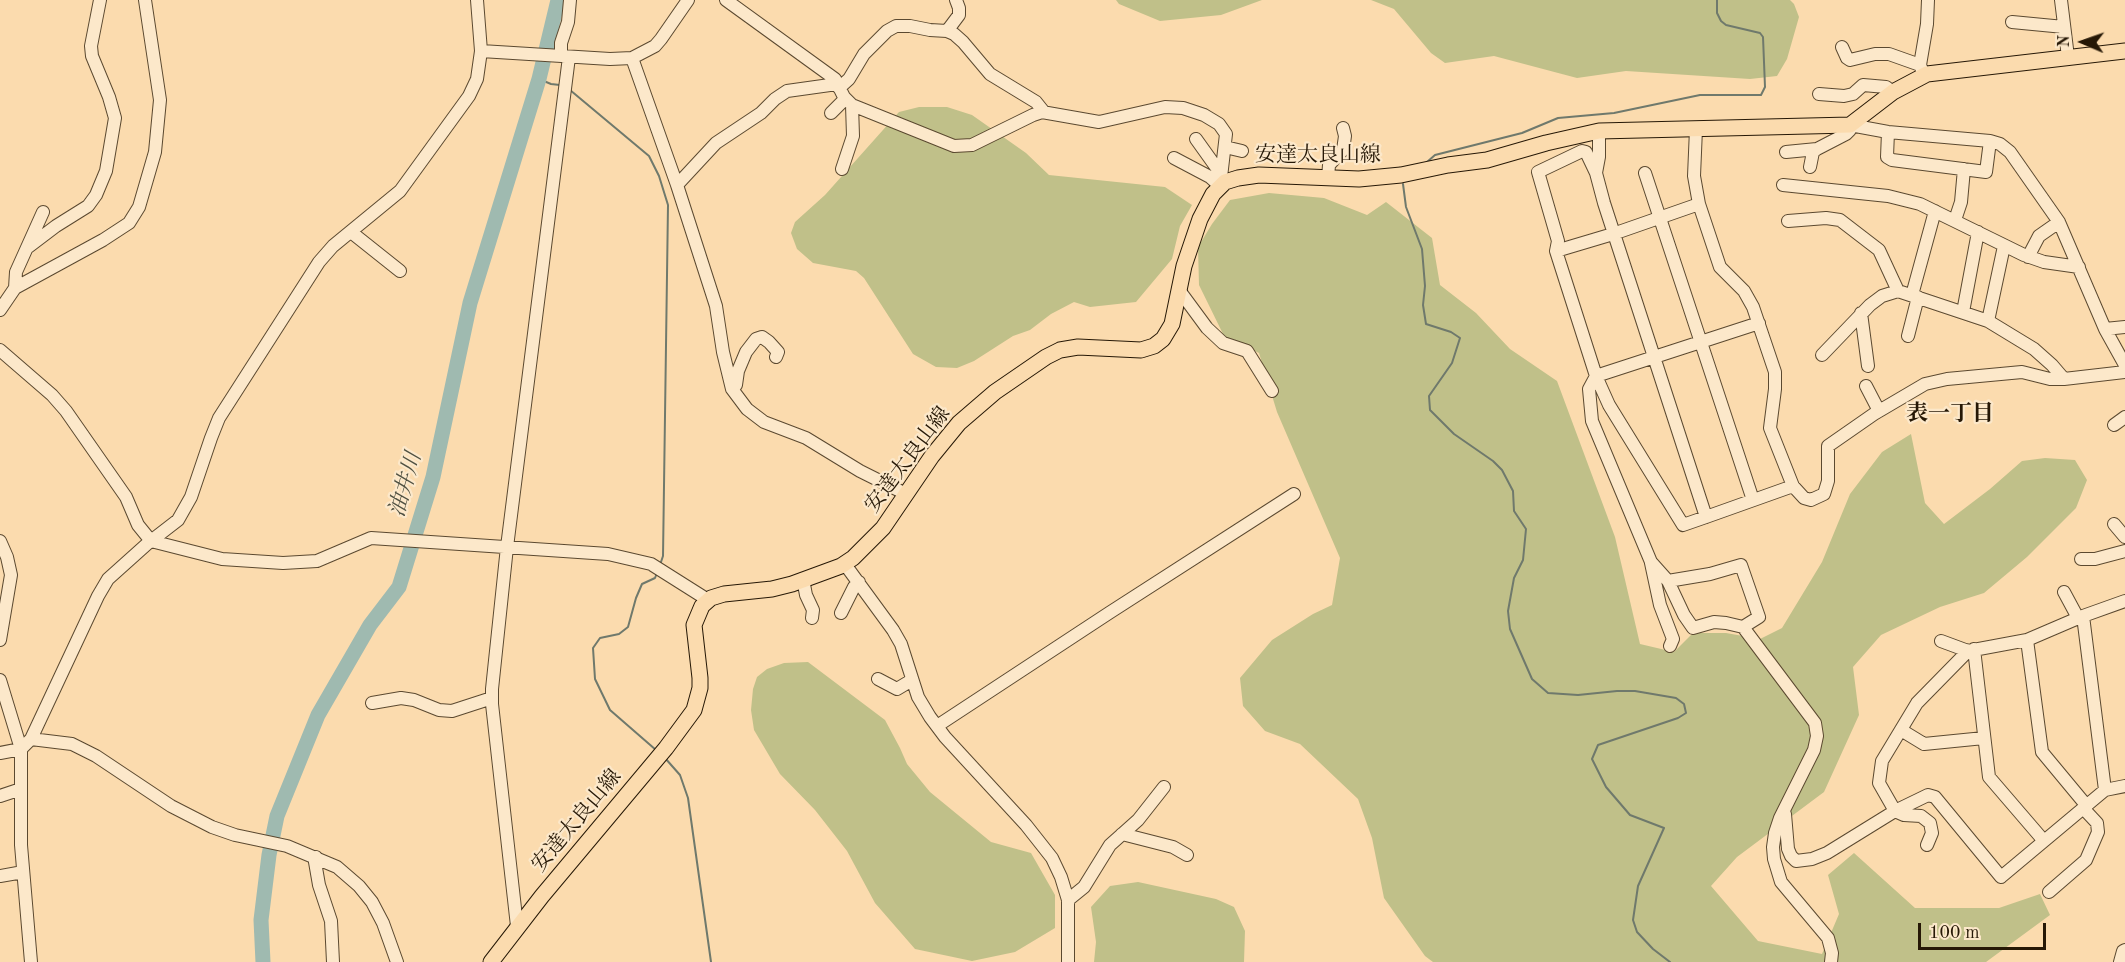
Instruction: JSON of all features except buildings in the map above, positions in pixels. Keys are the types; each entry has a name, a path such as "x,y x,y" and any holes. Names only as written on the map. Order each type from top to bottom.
{"main road":[{"path":"1850,125 1878,106 1922,70 1952,69 2125,51"},
{"name":"安達太良山線","path":"491,962 517,926 694,710 700,678 694,626 699,610 708,600 724,594 772,589 803,579 844,563 864,549 883,528 959,423 995,392 1046,357 1060,350 1078,346 1141,350 1154,346 1163,339 1172,324 1189,249 1200,219 1221,180 1225,182 1259,175 1328,178 1385,177 1487,160 1599,131 1850,125"}],"street":[{"path":"27,248 88,206 96,195 106,171 115,118 110,97 92,56 91,46 100,0"},
{"path":"0,310 15,288 103,240 129,223 139,207 155,152 160,100 145,0"},
{"path":"0,753 21,749 31,739 103,587 119,568 178,520 186,508 219,418 319,262 333,246 400,191 470,96 477,79 481,51 477,0"},
{"path":"517,926 492,698 507,547 566,86 560,56 561,43 568,22 570,0"},
{"path":"481,51 610,59 632,58 655,46 688,0"},
{"path":"726,0 835,79 843,94 853,136 842,170"},
{"path":"947,31 959,15 956,0"},
{"path":"1842,46 1850,60 1875,54 1889,54 1922,70 1928,0"},
{"path":"2061,0 2068,57"},
{"path":"2012,22 2064,27"},
{"path":"831,113 864,54 875,42 896,26 901,25 947,31 963,42 990,74 1036,102 1044,112"},
{"path":"632,58 677,185 716,306 722,350 732,389 747,409 764,422 806,438 877,480 906,494"},
{"path":"1826,92 1844,96 1853,94 1863,85 1886,87 1893,92"},
{"path":"677,185 716,143 761,113 787,91 843,94 954,146 962,147 972,145 1033,115 1044,112 1099,122 1155,108 1183,108 1212,119 1226,134 1221,180"},
{"path":"1785,152 1816,149 1846,134 1850,130 1850,125 1888,132 1990,141 2000,144 2010,152 2059,222 2105,329 2125,365"},
{"path":"1328,178 1329,165 1343,150 1345,136 1343,128"},
{"path":"1696,129 1694,176 1699,204 1720,267 1744,291 1759,323 1775,372 1770,428 1793,486 1804,498 1811,500 1824,494 1828,481 1828,446 1879,411 1926,384 1947,379 2022,372 2050,379 2125,372"},
{"path":"1596,173 1599,157 1599,131"},
{"path":"1888,132 1888,159 1986,172 1990,141"},
{"path":"1196,138 1221,180"},
{"path":"1226,147 1242,151"},
{"path":"1810,167 1816,149"},
{"path":"1706,517 1613,234 1596,173 1586,152 1582,151 1538,172 1558,241 1556,251 1596,376 1609,405 1683,525 1706,517 1753,500 1793,486"},
{"path":"1174,159 1221,180"},
{"path":"1955,220 1961,202 1964,169"},
{"path":"1645,173 1753,500"},
{"path":"1783,185 1888,196 1920,204 2028,256 2044,262 2079,267"},
{"path":"1556,251 1699,204"},
{"path":"1908,336 1935,211"},
{"path":"15,288 16,272 43,212"},
{"path":"1788,221 1826,218 1840,220 1879,250 1898,291"},
{"path":"2028,256 2039,237 2059,222"},
{"path":"351,232 400,271"},
{"path":"1964,312 1978,232"},
{"path":"1988,321 2004,246"},
{"path":"1179,290 1207,328 1223,343 1247,351 1272,391"},
{"path":"1822,355 1876,300 1898,291 1988,321 2034,349 2064,379"},
{"path":"1861,313 1868,366"},
{"path":"1670,646 1673,639 1660,605 1651,562 1592,421 1588,393 1596,376 1759,323"},
{"path":"2105,329 2125,327"},
{"path":"732,389 736,385 738,370 746,352 756,339 762,337 778,352 776,357"},
{"path":"0,350 52,395 66,411 126,496 138,525 151,542 222,559 305,563 337,554 371,538 398,538 608,554 651,564 708,600"},
{"path":"722,350 746,352"},
{"path":"1866,386 1879,411"},
{"path":"2114,425 2125,417"},
{"path":"937,726 1294,494"},
{"path":"2114,524 2125,537"},
{"path":"0,541 11,575 0,640"},
{"path":"2081,559 2095,559 2125,551"},
{"path":"1651,562 1668,581 1684,615 1693,628 1714,622 1726,622 1743,627 1815,723 1817,736 1814,750 1775,833 1773,847 1777,871 1784,887 1828,938 1832,953 1831,962"},
{"path":"844,563 901,644 922,705 937,726 1052,858 1061,876 1068,900 1068,962"},
{"path":"1668,581 1710,574 1741,565 1760,618 1743,627"},
{"path":"803,579 806,595 813,610 812,618"},
{"path":"841,613 854,587 859,582"},
{"path":"2064,592 2080,617 2105,790"},
{"path":"1941,641 1971,650 2027,640 2125,601"},
{"path":"2027,640 2042,752 2097,823 2098,832 2086,860 2049,892"},
{"path":"1927,845 1932,833 1930,823 1922,816 1904,815 1895,811 1879,783 1882,761 1917,703 1971,650"},
{"path":"1971,650 1989,777 2044,841"},
{"path":"878,679 897,689 912,680"},
{"path":"0,680 21,749 23,872 31,962"},
{"path":"372,703 400,698 414,700 439,710 452,711 492,698"},
{"path":"1900,730 1924,744 1984,738"},
{"path":"31,739 72,744 96,756 189,816 235,835 287,846 337,867 365,893 383,922 397,962"},
{"path":"1785,810 1788,849 1796,861 1803,862 1827,853 1895,811 1928,795 1935,797 2001,877 2105,790 2125,786"},
{"path":"1068,900 1084,887 1110,844 1138,820 1164,787"},
{"path":"0,796 21,789"},
{"path":"1122,834 1173,847 1187,855"},
{"path":"316,857 319,885 332,928 333,962"},
{"path":"0,876 23,872"},
{"path":"2120,962 2125,950"}],"green space":[{"path":"1116,0 1262,0 1221,15 1160,21 1119,4"},
{"path":"1371,0 1790,0 1799,17 1787,59 1777,76 1750,79 1626,71 1577,78 1494,56 1445,63 1431,53 1394,9"},
{"path":"919,107 947,107 972,115 1026,153 1049,175 1165,187 1192,205 1180,226 1172,259 1136,302 1090,307 1074,302 1051,314 1030,330 1013,336 974,361 957,368 936,367 913,354 864,278 856,271 813,263 797,249 791,233 795,222 825,195 899,112"},
{"path":"1269,193 1324,198 1367,215 1386,202 1432,238 1440,285 1476,313 1510,349 1557,381 1615,537 1640,644 1674,652 1693,633 1726,633 1760,639 1782,628 1822,562 1850,494 1882,452 1911,434 1925,503 1944,524 2022,461 2045,458 2075,460 2087,480 2076,508 2027,557 1984,593 1940,607 1881,635 1853,667 1859,715 1824,792 1737,857 1711,886 1758,941 1822,954 1839,914 1828,875 1854,853 1915,908 1999,908 2040,894 2050,915 1986,962 1433,962 1425,956 1384,898 1372,838 1358,799 1300,744 1265,731 1243,706 1240,678 1272,640 1332,605 1340,558 1277,412 1259,353 1224,336 1199,285 1198,247 1230,200"},
{"path":"808,662 885,720 907,764 930,792 991,842 1031,853 1055,895 1055,928 1015,952 972,961 915,949 875,903 847,851 815,810 780,774 754,730 751,710 757,677 767,669 784,663"},
{"path":"1138,882 1216,899 1234,907 1245,931 1244,962 1094,962 1096,942 1091,907 1110,886"}],"waterway":[{"name":"油井川","path":"263,962 261,920 269,855 277,816 318,715 370,625 399,587 433,477 470,303 539,79 558,0"},
{"path":"1427,162 1435,155 1522,133 1558,118 1614,113 1700,95 1761,95 1765,87 1763,37 1760,33 1726,25 1721,21 1717,13 1717,0"},
{"path":"539,79 560,85"},
{"path":"570,90 649,156 659,176 668,205 663,556 660,565"},
{"path":"1403,184 1406,207 1422,249 1425,286 1423,305 1426,324 1451,332 1460,338 1452,363 1429,396 1430,410 1454,434 1502,470 1513,491 1514,511 1526,529 1523,560 1514,578 1508,611 1510,629 1532,679 1548,693 1578,695 1635,691 1676,698 1684,704 1686,713 1678,718 1598,745 1592,759 1606,787 1630,815 1664,828 1638,886 1633,920 1637,932 1653,949 1670,962"},
{"path":"656,750 610,710 595,679 593,648 600,638 619,634 628,627 642,584 655,578 657,573"},
{"path":"665,758 680,775 688,798 711,962"}],"district":[{"name":"表一丁目","path":"1950,414"}]}
